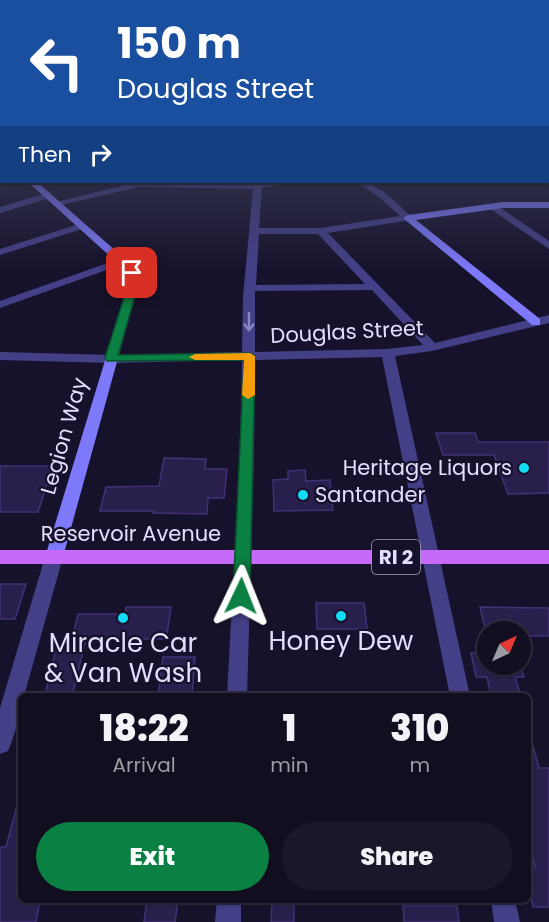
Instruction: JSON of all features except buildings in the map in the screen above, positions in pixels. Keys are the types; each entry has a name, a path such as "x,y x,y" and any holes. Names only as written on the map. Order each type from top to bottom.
{"main road":[{"name":"Reservoir Avenue","path":"0,557 549,557"}],"street":[{"name":"Legion Way","path":"0,744 134,282 132,273 122,261 36,185"},
{"path":"0,210 133,185"},
{"path":"200,185 264,185"},
{"path":"365,185 382,195 408,218 544,321"},
{"path":"237,693 250,356 250,288 258,186"},
{"path":"254,231 321,231 492,206 549,205"},
{"path":"492,206 549,246"},
{"path":"0,252 82,226"},
{"path":"321,231 432,347"},
{"path":"0,305 122,261"},
{"path":"250,288 374,287"},
{"name":"Douglas Street","path":"0,356 111,358 388,353 432,347 544,321"},
{"path":"388,353 459,693"},
{"path":"228,922 229,903"},
{"path":"504,903 507,922"}],"slow traffic":[{"path":"195,357 250,356 248,395"}],"place":[{"name":"Heritage Liquors","path":"524,468"},
{"name":"Santander","path":"303,495"},
{"name":"Honey Dew","path":"341,616"},
{"name":"Miracle Car & Van Wash","path":"123,618"}],"route":[{"path":"132,273 134,282 111,358 250,356 241,596"}]}
